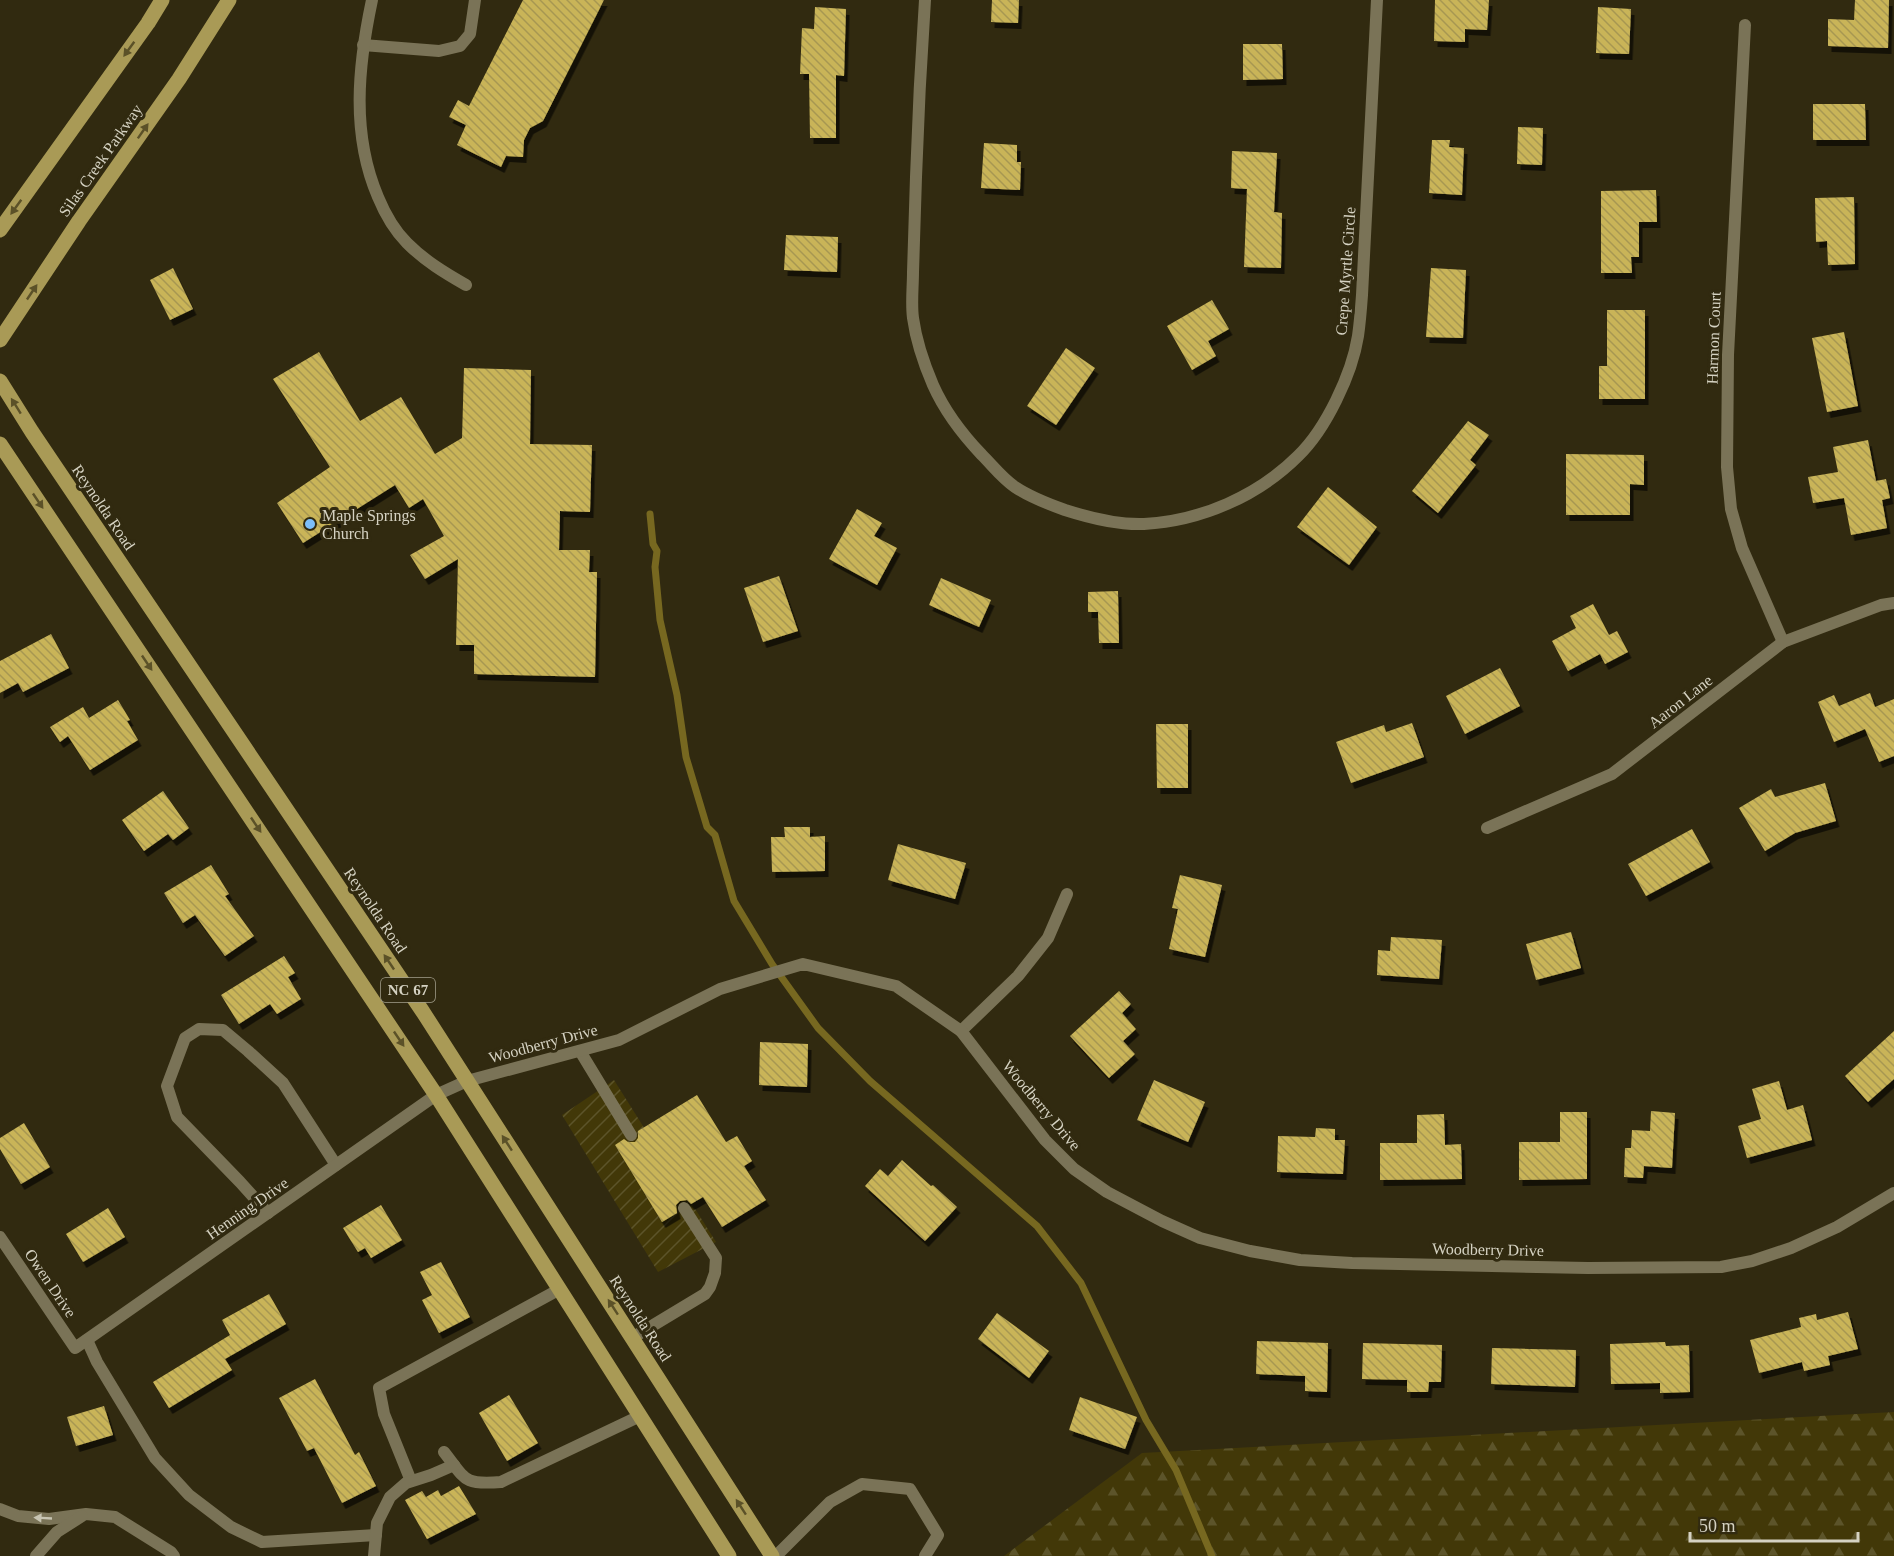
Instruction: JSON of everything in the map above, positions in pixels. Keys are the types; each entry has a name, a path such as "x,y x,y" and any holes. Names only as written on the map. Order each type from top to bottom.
{"main road":[{"path":"0,230 162,0"},
{"name":"Silas Creek Parkway","path":"0,340 79,221 179,79 229,0"},
{"name":"Reynolda Road","path":"0,381 32,432 410,992 774,1556"},
{"name":"NC 67","path":"3,449 436,1095 729,1556"}],"street":[{"path":"372,0 359,81 361,134 368,175 386,216 405,242 430,264 466,285"},
{"path":"363,45 439,51 460,46 470,34 475,0"},
{"name":"Crepe Myrtle Circle","path":"925,0 914,233 913,316 916,336 933,384 947,412 965,437 1000,475 1016,488 1043,502 1082,516 1113,522 1143,524 1174,521 1213,510 1242,497 1276,475 1300,455 1339,395 1351,366 1358,336 1362,296 1377,0"},
{"name":"Harmon Court","path":"1745,25 1728,355 1727,467 1731,509 1742,548 1783,642"},
{"name":"Aaron Lane","path":"1486,828 1612,774 1783,642 1881,605 1894,603"},
{"path":"961,1031 1018,976 1048,938 1067,894"},
{"name":"Woodberry Drive","path":"436,1095 467,1081 619,1040 720,989 803,964 896,986 961,1031 1045,1140 1074,1169 1107,1192 1162,1221 1200,1238 1250,1251 1300,1260 1352,1263 1588,1268 1721,1267 1752,1261 1791,1248 1838,1227 1894,1193"},
{"path":"268,1213 177,1118 167,1086 185,1038 199,1029 223,1030 248,1051 283,1083 336,1165"},
{"path":"580,1050 631,1135"},
{"name":"Henning Drive","path":"75,1348 436,1095"},
{"path":"632,1338 705,1294 710,1287 715,1273 716,1258 684,1208"},
{"name":"Owen Drive","path":"0,1237 75,1348"},
{"path":"411,1481 384,1414 379,1388 560,1289"},
{"path":"87,1340 97,1362 155,1458 189,1495 231,1527 262,1542 376,1535"},
{"path":"444,1452 466,1480 478,1484 501,1482 640,1416"},
{"path":"374,1556 377,1522 390,1497 406,1483 454,1465"},
{"path":"774,1556 830,1502 862,1484 910,1489 938,1535 925,1556"},
{"path":"0,1509 18,1516 49,1519 86,1514 115,1517 174,1556"},
{"path":"36,1556 57,1532 86,1514"}],"green space":[{"path":"614,1080 716,1242 658,1272 562,1115"},
{"path":"1894,1412 1894,1556 1004,1556 1142,1453"}],"building":[{"path":"523,0 604,0 543,121 530,128 524,140 523,157 506,156 501,167 457,145 466,125 449,117 458,100 469,106"},
{"path":"992,0 1019,0 1018,23 991,22"},
{"path":"1435,0 1489,0 1487,30 1465,29 1465,42 1434,41"},
{"path":"1855,0 1889,0 1888,48 1828,46 1828,19 1854,20"},
{"path":"815,7 846,9 844,76 836,75 836,138 810,138 809,74 800,74 802,28 814,29"},
{"path":"1598,7 1631,9 1629,54 1596,53"},
{"path":"1243,44 1282,44 1283,79 1243,80"},
{"path":"1813,104 1865,104 1866,140 1813,140"},
{"path":"1518,127 1543,128 1542,165 1517,164"},
{"path":"1432,140 1450,140 1449,147 1464,148 1462,195 1429,193"},
{"path":"984,143 1017,145 1017,162 1021,162 1020,190 981,188"},
{"path":"1232,151 1277,153 1274,212 1282,213 1281,268 1244,267 1247,189 1231,188"},
{"path":"1656,190 1657,222 1639,222 1639,257 1631,257 1632,273 1601,273 1601,191"},
{"path":"1854,197 1855,264 1828,265 1827,241 1816,242 1815,198"},
{"path":"786,235 838,237 837,272 784,270"},
{"path":"173,268 193,309 170,320 150,280"},
{"path":"1431,268 1466,270 1463,338 1426,337"},
{"path":"1212,300 1229,329 1208,341 1216,356 1192,370 1167,326"},
{"path":"1607,310 1645,310 1645,399 1599,399 1599,366 1607,366"},
{"path":"1844,332 1858,406 1827,412 1812,338"},
{"path":"1066,348 1095,368 1056,425 1027,406"},
{"path":"319,352 360,421 401,397 435,454 462,438 464,368 531,370 530,444 592,445 590,512 560,511 559,550 590,550 589,572 597,572 595,677 474,674 474,645 456,645 458,559 425,579 410,555 444,536 423,499 409,508 395,485 303,543 277,503 330,467 273,379"},
{"path":"1468,421 1489,435 1470,460 1476,465 1438,513 1412,491"},
{"path":"1868,440 1876,481 1886,479 1890,498 1882,500 1887,528 1851,535 1844,498 1813,503 1808,477 1838,472 1833,447"},
{"path":"1566,454 1644,455 1644,485 1630,484 1630,515 1566,515"},
{"path":"1328,487 1377,527 1349,565 1297,527"},
{"path":"857,509 882,523 874,536 897,548 877,585 829,559"},
{"path":"779,576 798,631 763,642 744,588"},
{"path":"941,578 991,600 979,627 929,605"},
{"path":"1118,591 1119,643 1099,643 1098,612 1088,612 1088,592"},
{"path":"1593,604 1609,635 1617,631 1628,652 1605,664 1600,654 1568,671 1552,641 1576,628 1570,616"},
{"path":"51,634 69,668 23,692 18,683 0,693 0,661"},
{"path":"1500,668 1520,706 1465,734 1446,696"},
{"path":"1870,693 1875,707 1894,699 1894,756 1879,762 1865,729 1834,742 1818,702 1834,695 1839,706"},
{"path":"118,700 138,740 90,770 68,736 60,742 50,727 83,707 89,718"},
{"path":"1412,723 1424,757 1351,783 1336,742 1384,725 1386,732"},
{"path":"1156,724 1188,724 1188,788 1157,788"},
{"path":"1825,783 1836,821 1795,833 1765,851 1739,808 1771,789 1775,797"},
{"path":"163,791 189,828 173,840 168,834 144,851 122,820"},
{"path":"784,827 810,827 810,837 825,836 825,871 772,872 771,837 785,837"},
{"path":"1692,829 1710,862 1646,896 1628,864"},
{"path":"898,844 966,863 955,899 888,880"},
{"path":"211,865 229,894 225,896 254,936 225,956 195,915 183,923 164,893"},
{"path":"1180,875 1222,885 1205,957 1169,949 1178,909 1172,908"},
{"path":"1571,932 1581,968 1536,980 1526,944"},
{"path":"1391,937 1442,940 1439,979 1377,975 1378,950 1390,951"},
{"path":"284,956 295,973 288,977 301,999 277,1014 270,1004 239,1024 221,995"},
{"path":"1119,991 1131,1004 1122,1013 1136,1029 1123,1041 1135,1054 1109,1078 1070,1036"},
{"path":"1894,1031 1894,1079 1868,1102 1845,1076"},
{"path":"760,1042 808,1044 807,1087 759,1085"},
{"path":"1154,1080 1205,1102 1188,1142 1137,1120"},
{"path":"1779,1081 1787,1110 1803,1105 1812,1140 1747,1158 1738,1126 1761,1119 1752,1089"},
{"path":"697,1095 726,1142 737,1136 752,1161 744,1166 766,1200 722,1227 703,1197 691,1204 687,1200 680,1201 676,1205 677,1213 662,1222 615,1145 624,1139 628,1142 635,1142 638,1138 638,1131"},
{"path":"1651,1111 1675,1113 1672,1168 1644,1166 1643,1178 1624,1177 1625,1148 1631,1148 1632,1130 1650,1131"},
{"path":"1560,1112 1587,1112 1587,1179 1519,1180 1519,1142 1560,1142"},
{"path":"1444,1114 1445,1145 1461,1144 1462,1179 1380,1180 1380,1143 1417,1143 1417,1115"},
{"path":"24,1123 50,1167 21,1184 0,1149 0,1138"},
{"path":"1316,1128 1335,1129 1335,1140 1345,1140 1343,1174 1277,1172 1278,1136 1315,1137"},
{"path":"902,1160 957,1207 925,1241 865,1186 880,1169 888,1176"},
{"path":"381,1205 402,1240 371,1258 365,1248 358,1252 343,1228"},
{"path":"108,1208 125,1237 83,1262 66,1234"},
{"path":"441,1262 470,1317 439,1333 422,1300 432,1295 420,1272"},
{"path":"269,1294 286,1324 225,1359 232,1370 169,1408 153,1382 230,1335 222,1320"},
{"path":"1848,1312 1858,1349 1828,1356 1830,1365 1804,1371 1802,1362 1759,1373 1750,1340 1801,1327 1799,1318 1816,1314 1817,1320"},
{"path":"997,1313 1049,1351 1029,1378 978,1339"},
{"path":"1257,1341 1328,1343 1327,1392 1305,1391 1305,1376 1256,1374"},
{"path":"1665,1342 1666,1346 1689,1345 1690,1392 1660,1393 1660,1383 1611,1384 1610,1344"},
{"path":"1363,1343 1442,1345 1441,1382 1429,1382 1428,1392 1407,1392 1407,1380 1362,1379"},
{"path":"1492,1348 1576,1350 1575,1387 1491,1384"},
{"path":"315,1379 355,1455 359,1452 376,1486 342,1503 314,1448 307,1451 279,1398"},
{"path":"509,1395 538,1443 507,1461 479,1413"},
{"path":"1080,1397 1137,1417 1125,1449 1069,1430"},
{"path":"104,1406 113,1435 76,1446 67,1417"},
{"path":"459,1486 476,1514 427,1539 405,1500 422,1491 426,1497 438,1490 441,1496"}],"waterway":[{"path":"650,514 653,544 657,551 655,567 660,620 677,695 686,757 707,827 715,835 734,901 772,964 818,1028 870,1081 1037,1226 1081,1283 1146,1420 1176,1470 1212,1556"}],"place":[{"name":"Maple Springs Church","path":"310,524"}]}
